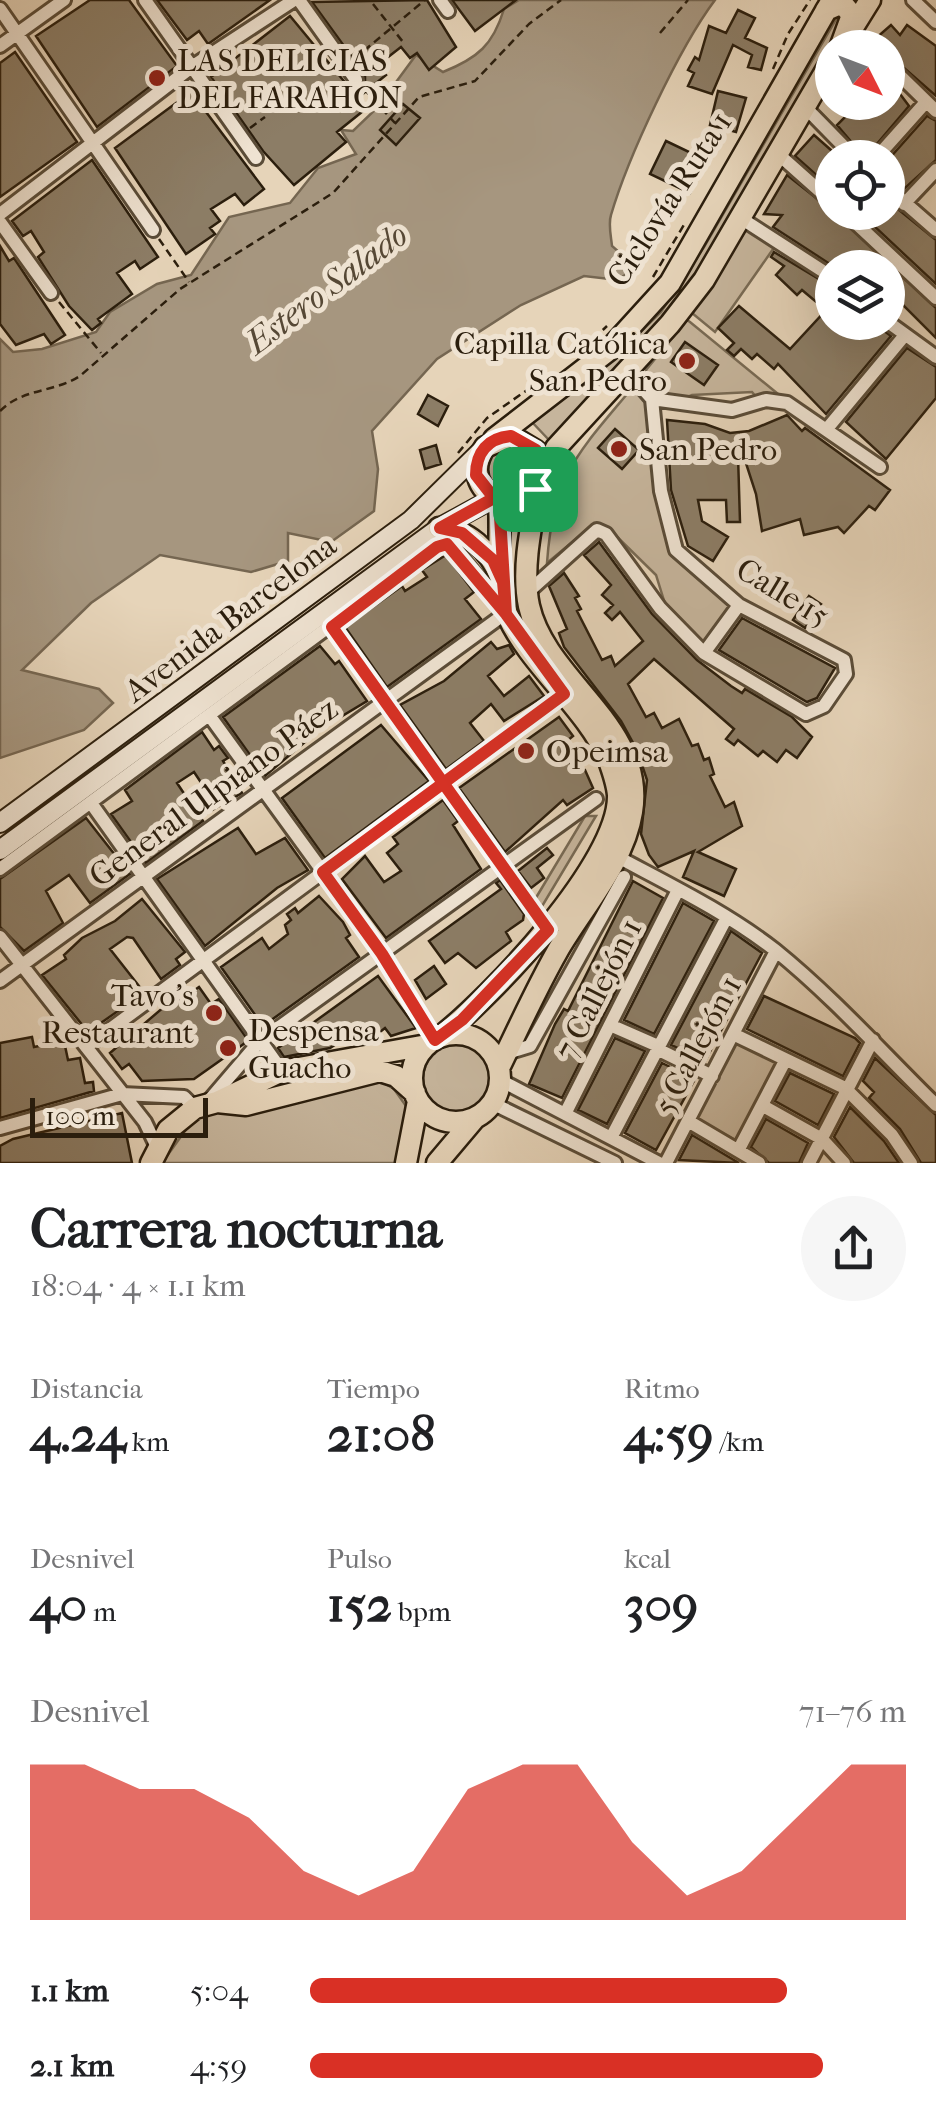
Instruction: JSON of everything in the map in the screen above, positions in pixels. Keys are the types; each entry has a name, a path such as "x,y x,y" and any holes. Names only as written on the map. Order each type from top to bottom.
{"main road":[{"path":"850,0 869,0"},
{"path":"851,30 869,0"},
{"path":"823,3 842,3 852,15 848,30"},
{"name":"Avenida Barcelona","path":"0,823 411,520 488,444 610,350 670,283 823,3"},
{"path":"496,499 519,500 541,475 556,448 628,373 704,280 815,90"},
{"path":"406,1163 417,1096 414,1067 434,1040 514,969 548,930 600,848 614,816 618,793 600,743 506,614 496,499 476,475 488,444 511,436 530,443 541,475 532,522 528,592 535,624 625,754 632,810 616,856 551,986 502,1067 492,1103 437,1163"},
{"name":"Avenida Barcelona","path":"0,850 440,528 496,499"},
{"path":"440,528 462,533 481,547 493,560 503,582"},
{"path":"154,1154 206,1105 282,1071 465,1034 487,1046 502,1067"},
{"path":"206,1105 246,1104 380,1071 396,1076 427,1111 450,1122 475,1118"}],"street":[{"path":"0,46 64,0"},
{"path":"145,0 256,158"},
{"path":"0,214 193,66 297,0 360,84"},
{"path":"914,0 936,22"},
{"path":"0,9 153,230"},
{"path":"895,140 931,107 905,81"},
{"path":"805,107 837,140"},
{"path":"777,153 815,187"},
{"path":"905,203 936,170"},
{"path":"905,205 936,230"},
{"path":"739,218 815,266"},
{"path":"0,222 51,293"},
{"path":"863,230 936,298"},
{"path":"905,334 936,357"},
{"path":"826,430 900,340"},
{"path":"628,373 652,399 732,410 778,400 880,467"},
{"name":"Calle 15","path":"652,399 661,491 672,544 738,605 844,660 846,674 824,706 806,714 704,654"},
{"path":"528,592 597,530 606,534 660,608 704,654 738,605"},
{"path":"0,870 437,547 447,544 455,549 506,614"},
{"name":"General Ulpiano Páez","path":"0,981 506,614"},
{"path":"332,627 548,930"},
{"path":"86,1047 564,694"},
{"path":"209,715 382,954 434,1040"},
{"path":"0,1128 122,1094 184,1097 206,1105 260,1041 596,799"},
{"path":"90,803 282,1071"},
{"path":"616,856 727,917 776,952 874,1040 936,1105"},
{"path":"551,986 624,877"},
{"name":"7 Callejón 1","path":"566,1112 678,890"},
{"path":"612,1136 727,917"},
{"path":"0,936 146,1122 154,1154"},
{"name":"5 Callejón 1","path":"663,1163 776,952"},
{"path":"610,1025 712,1076"},
{"path":"733,1034 845,1088 892,1135 911,1163"},
{"path":"809,1163 845,1088 874,1040"},
{"path":"739,1149 785,1061"},
{"path":"502,1067 566,1112 663,1163"},
{"path":"492,1103 615,1163"},
{"path":"763,1106 822,1139 844,1163"},
{"path":"688,1121 759,1163"}],"path":[{"path":"346,66 426,0"},
{"path":"0,411 16,396 65,385 190,283 333,193 420,97 476,80 529,24 561,0"},
{"path":"660,33 688,0"},
{"path":"769,76 788,34 823,3"},
{"path":"373,4 403,42"},
{"path":"360,84 395,124"},
{"path":"241,136 265,117"},
{"name":"Ciclovía Ruta 1","path":"651,282 687,220"},
{"path":"164,248 190,283"},
{"path":"51,293 104,356"},
{"name":"Ciclovía Ruta 1","path":"573,357 609,325"},
{"path":"451,464 487,418 561,367"}],"shaded area":[{"path":"839,14 837,30 830,30"},
{"path":"815,55 815,77 801,106 755,190 704,270 635,356 549,440 531,421 591,380 661,312 704,247"},
{"path":"749,225 778,242 715,332 692,313"},
{"path":"687,320 778,394 758,399 752,392 692,395 681,400 658,390 646,370"},
{"path":"633,387 646,404 655,492 672,556 733,607 704,645 666,607 656,575 607,527 594,524 547,563 562,486 583,448"},
{"path":"509,446 525,453 532,469 525,485 509,492 493,485 486,469 493,453"},
{"path":"585,816 596,816 538,913 534,901"},
{"path":"737,1042 782,1065 741,1143 696,1119"},
{"path":"458,1044 472,1046 483,1054 491,1065 491,1093 483,1104 472,1112 458,1114 444,1112 433,1104 425,1093 423,1079 425,1065 433,1054 444,1046"},
{"path":"377,1079 394,1089 406,1106 397,1163 162,1163 187,1128 211,1106"}],"water":[{"name":"Estero Salado","path":"519,0 715,0 656,104 611,215 612,246 636,267 618,280 584,276 521,305 437,359 372,431 378,469 374,511 331,542 288,533 288,561 251,572 160,555 91,603 22,670 99,689 113,703 84,730 0,758 0,339 13,352 42,349 96,332 110,312 157,284 191,275 229,217 290,203 318,168 356,154 341,130 353,131 377,108 416,55 443,72 466,61 489,41 504,9"}],"building":[{"path":"90,0 129,0 177,66 97,127 36,36"},
{"path":"157,0 270,0 208,44 199,31 187,40"},
{"path":"427,0 456,47 429,70 417,53 410,58 401,47 378,65 386,75 359,97 368,107 337,132 346,142 294,185 263,151 211,77 290,16 348,86 358,90 365,83 365,75 312,2"},
{"path":"452,0 516,0 475,31"},
{"path":"738,10 755,18 745,38 767,48 761,70 748,67 752,55 733,45 712,94 688,86 694,73 688,70 695,57 699,60 709,26 726,33"},
{"path":"907,25 936,46 936,96 905,69 904,30"},
{"path":"15,52 77,142 0,197 0,63"},
{"path":"718,91 746,98 736,132 710,125"},
{"path":"191,92 264,189 244,205 235,194 211,209 220,221 210,228 215,234 186,254 115,148"},
{"path":"403,104 420,118 396,145 380,130"},
{"path":"927,116 936,121 936,160 905,188 905,141"},
{"path":"842,120 897,120 880,140 850,140 837,125"},
{"path":"814,135 820,140 815,140 815,174 795,156"},
{"path":"666,141 706,160 690,193 650,174"},
{"path":"92,160 158,257 140,269 135,261 117,273 132,294 98,319 101,323 92,330 69,306 38,257 44,252 31,231 23,236 12,221"},
{"path":"787,175 815,197 815,230 853,230 874,250 815,250 815,254 773,227 782,215 764,214"},
{"path":"905,215 936,240 936,284 905,255 905,250 900,250 878,230 905,230"},
{"path":"0,246 9,261 14,258 65,335 51,344 44,334 16,345 0,324"},
{"path":"774,252 815,277 815,301 802,290 797,295 776,275 784,266 771,257"},
{"path":"905,279 936,308 936,338 905,307"},
{"path":"739,306 790,349 815,322 815,340 888,340 826,414 778,364 774,369 757,354 752,359 741,349 734,356 727,350 734,343 718,328"},
{"path":"685,342 718,365 704,385 671,362"},
{"path":"907,348 936,367 936,398 886,459 846,422"},
{"path":"428,395 448,406 438,426 418,414"},
{"path":"787,415 802,431 805,428 890,490 875,510 869,506 844,533 838,527 804,535 800,519 762,531 756,494 743,454 738,455 740,522 727,522 726,500 698,500 702,521 728,537 713,561 688,546 671,490 667,420 705,424 730,433 749,431"},
{"name":"San Pedro","path":"615,429 639,450 622,469 598,448"},
{"path":"436,445 441,464 425,469 420,450"},
{"path":"599,542 652,614 697,660 742,693 745,689 792,717 812,737 797,758 786,750 777,762 763,751 758,756 738,740 734,745 726,739 734,729 654,659 628,684 646,717 654,713 662,728 679,719 692,746 698,744 704,760 709,758 714,774 710,776 725,807 734,802 742,826 698,852 736,869 724,896 683,877 694,851 658,867 649,855 641,834 647,780 637,750 621,721 564,647 559,633 567,629 549,586 564,573 579,596 575,598 581,609 577,611 602,660 611,656 615,666 643,641 620,612 612,620 605,613 613,605 602,595 611,585 584,555"},
{"path":"446,555 474,592 465,599 481,619 387,687 345,627 402,586 405,591 427,577 422,570"},
{"path":"809,596 821,604 805,628 793,620"},
{"path":"742,618 835,668 817,698 807,702 719,650"},
{"path":"491,642 497,649 509,645 514,654 488,676 504,696 529,676 544,696 504,721 491,704 470,723 484,741 446,769 400,705 444,681"},
{"path":"320,646 335,664 339,661 367,701 319,730 265,776 223,717"},
{"path":"559,717 573,736 562,745 562,752 575,770 585,770 593,788 567,805 563,800 505,852 459,788"},
{"path":"381,725 429,781 325,858 282,798"},
{"path":"202,732 214,750 219,746 228,758 223,761 242,793 200,817 203,821 146,863 111,814 132,801 125,790","holes":["194,772 208,793 191,804 177,783"]},
{"path":"443,800 458,821 453,825 481,869 386,938 342,879 365,856 384,882 401,871 387,853 398,844 393,837"},
{"path":"86,818 130,874 90,903 69,875 46,891 63,923 24,951 0,927 0,879"},
{"path":"238,828 256,854 285,838 308,870 277,888 205,946 157,879"},
{"path":"547,848 553,855 537,868 544,878 531,888 518,871"},
{"path":"500,880 524,914 523,920 506,932 511,941 476,968 458,953 445,963 429,941 501,889 496,883"},
{"path":"633,881 663,898 562,1098 529,1084 555,1024 564,1009 568,1011"},
{"path":"319,896 343,922 350,935 346,938 359,957 263,1026 221,967 262,938 269,949 288,934 285,925 291,920 287,914 295,908 298,913"},
{"path":"142,899 185,952 176,959 180,965 161,979 133,938 127,937 110,949 139,986 124,998 128,1004 88,1032 42,975 66,959 64,955 82,938 115,921"},
{"path":"683,903 714,921 654,1034 624,1020"},
{"path":"731,931 762,953 705,1061 671,1045"},
{"path":"434,966 446,984 426,999 415,980"},
{"path":"378,976 416,1028 391,1036 385,1028 371,1039 362,1027 330,1048 284,1057 278,1048"},
{"path":"199,987 211,1004 219,999 248,1040 194,1079 142,1081 129,1064 122,1069 110,1053 172,1000 175,1004"},
{"path":"764,996 860,1043 843,1076 747,1029"},
{"path":"32,1037 34,1047 64,1041 68,1060 80,1058 85,1083 93,1082 94,1091 0,1118 0,1043"},
{"path":"615,1038 645,1051 607,1124 578,1110"},
{"path":"875,1058 936,1115 936,1163 921,1163 900,1129 869,1098 874,1092 863,1081"},
{"path":"662,1063 695,1079 656,1150 625,1133"},
{"path":"790,1073 834,1094 818,1125 775,1101"},
{"path":"850,1107 884,1141 899,1163 854,1163 834,1137"},
{"path":"122,1113 132,1163 0,1163 0,1146 13,1139"},
{"path":"766,1119 808,1143 799,1163 769,1163 751,1147"},
{"path":"692,1135 739,1163 679,1160"}],"place":[{"name":"LAS DELICIAS DEL FARAHON","path":"157,78"},
{"name":"Capilla Católica San Pedro","path":"687,361"},
{"name":"San Pedro","path":"619,449"},
{"name":"Opeimsa","path":"526,751"},
{"name":"Tavo's Restaurant","path":"214,1013"},
{"name":"Despensa Guacho","path":"228,1048"}],"route":[{"path":"535,489 519,500 499,500 506,614 463,558 447,544 437,547 332,627 445,782 548,930 462,1020 435,1040 430,1026 323,872 445,782 564,694 506,614 503,582 493,560 462,533 440,528 494,498 480,484 476,465 485,446 501,437 521,438 536,450 542,470 535,489"}]}
